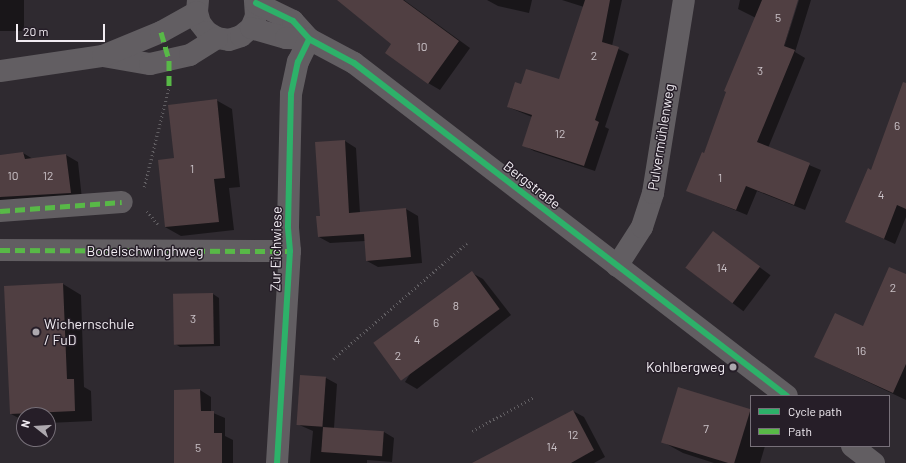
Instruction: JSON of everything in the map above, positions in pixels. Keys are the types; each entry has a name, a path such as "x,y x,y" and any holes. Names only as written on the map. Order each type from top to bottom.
{"street":[{"name":"Pulvermühlenweg","path":"617,266 642,226 653,193 684,0"},
{"name":"Bergstraße","path":"309,39 286,38 251,28 256,16 256,2 293,21 309,39 354,63 786,395"},
{"path":"0,71 103,56 161,32 198,6 200,23 207,32 217,38 229,40 241,36 251,28"},
{"path":"103,56 150,64 190,55 217,38"},
{"name":"Zur Eichwiese","path":"277,463 290,251 288,226 291,94 298,62 309,39"},
{"path":"0,210 132,198"},
{"name":"Bodelschwinghweg","path":"0,250 290,251"},
{"path":"853,447 874,463"}],"path":[{"path":"132,198 169,87"},
{"path":"333,359 467,243"},
{"path":"472,431 534,397"}],"building":[{"path":"337,0 403,0 459,41 428,84 385,53 391,44"},
{"path":"585,0 610,0 602,42 619,47 595,120 599,122 584,166 522,146 532,115 507,107 515,82 521,84 526,69 559,79"},
{"path":"762,0 798,0 784,46 795,50 757,142 810,163 794,205 746,186 736,210 686,191 702,152 704,153 726,92 724,91"},
{"path":"903,82 906,83 906,209 897,205 884,239 845,222 868,168 871,170"},
{"path":"217,99 225,178 214,179 219,222 165,227 158,160 174,158 168,105"},
{"path":"345,140 349,213 406,208 411,257 366,261 364,234 318,237 316,216 320,216 315,142"},
{"path":"23,152 25,159 66,154 71,193 0,197 0,155"},
{"path":"713,231 760,267 732,303 685,268"},
{"path":"889,267 906,274 906,364 893,393 814,357 835,313 863,326"},
{"path":"472,271 500,309 401,381 373,343"},
{"name":"Wichernschule / FuD","path":"63,283 67,379 74,379 75,411 56,412 56,407 16,407 16,414 10,414 4,286"},
{"path":"213,293 214,344 174,345 173,294"},
{"path":"300,375 326,377 322,427 297,425"},
{"path":"678,387 750,409 734,463 728,463 661,442"},
{"path":"200,389 201,411 214,411 214,433 222,433 222,463 174,463 174,390"},
{"path":"573,410 594,450 571,463 472,463"},
{"path":"323,427 384,431 382,456 321,452"}],"marked path":[{"path":"161,32 169,60 169,87"},
{"path":"0,211 122,202"},
{"path":"0,250 290,251"}],"cycle path":[{"path":"256,3 293,21 309,39 354,63 786,395"},
{"path":"277,463 290,251 288,226 291,94 298,62 309,39"}],"place":[{"name":"Wichernschule / FuD","path":"36,332"},
{"name":"Kohlbergweg","path":"733,367"}]}
